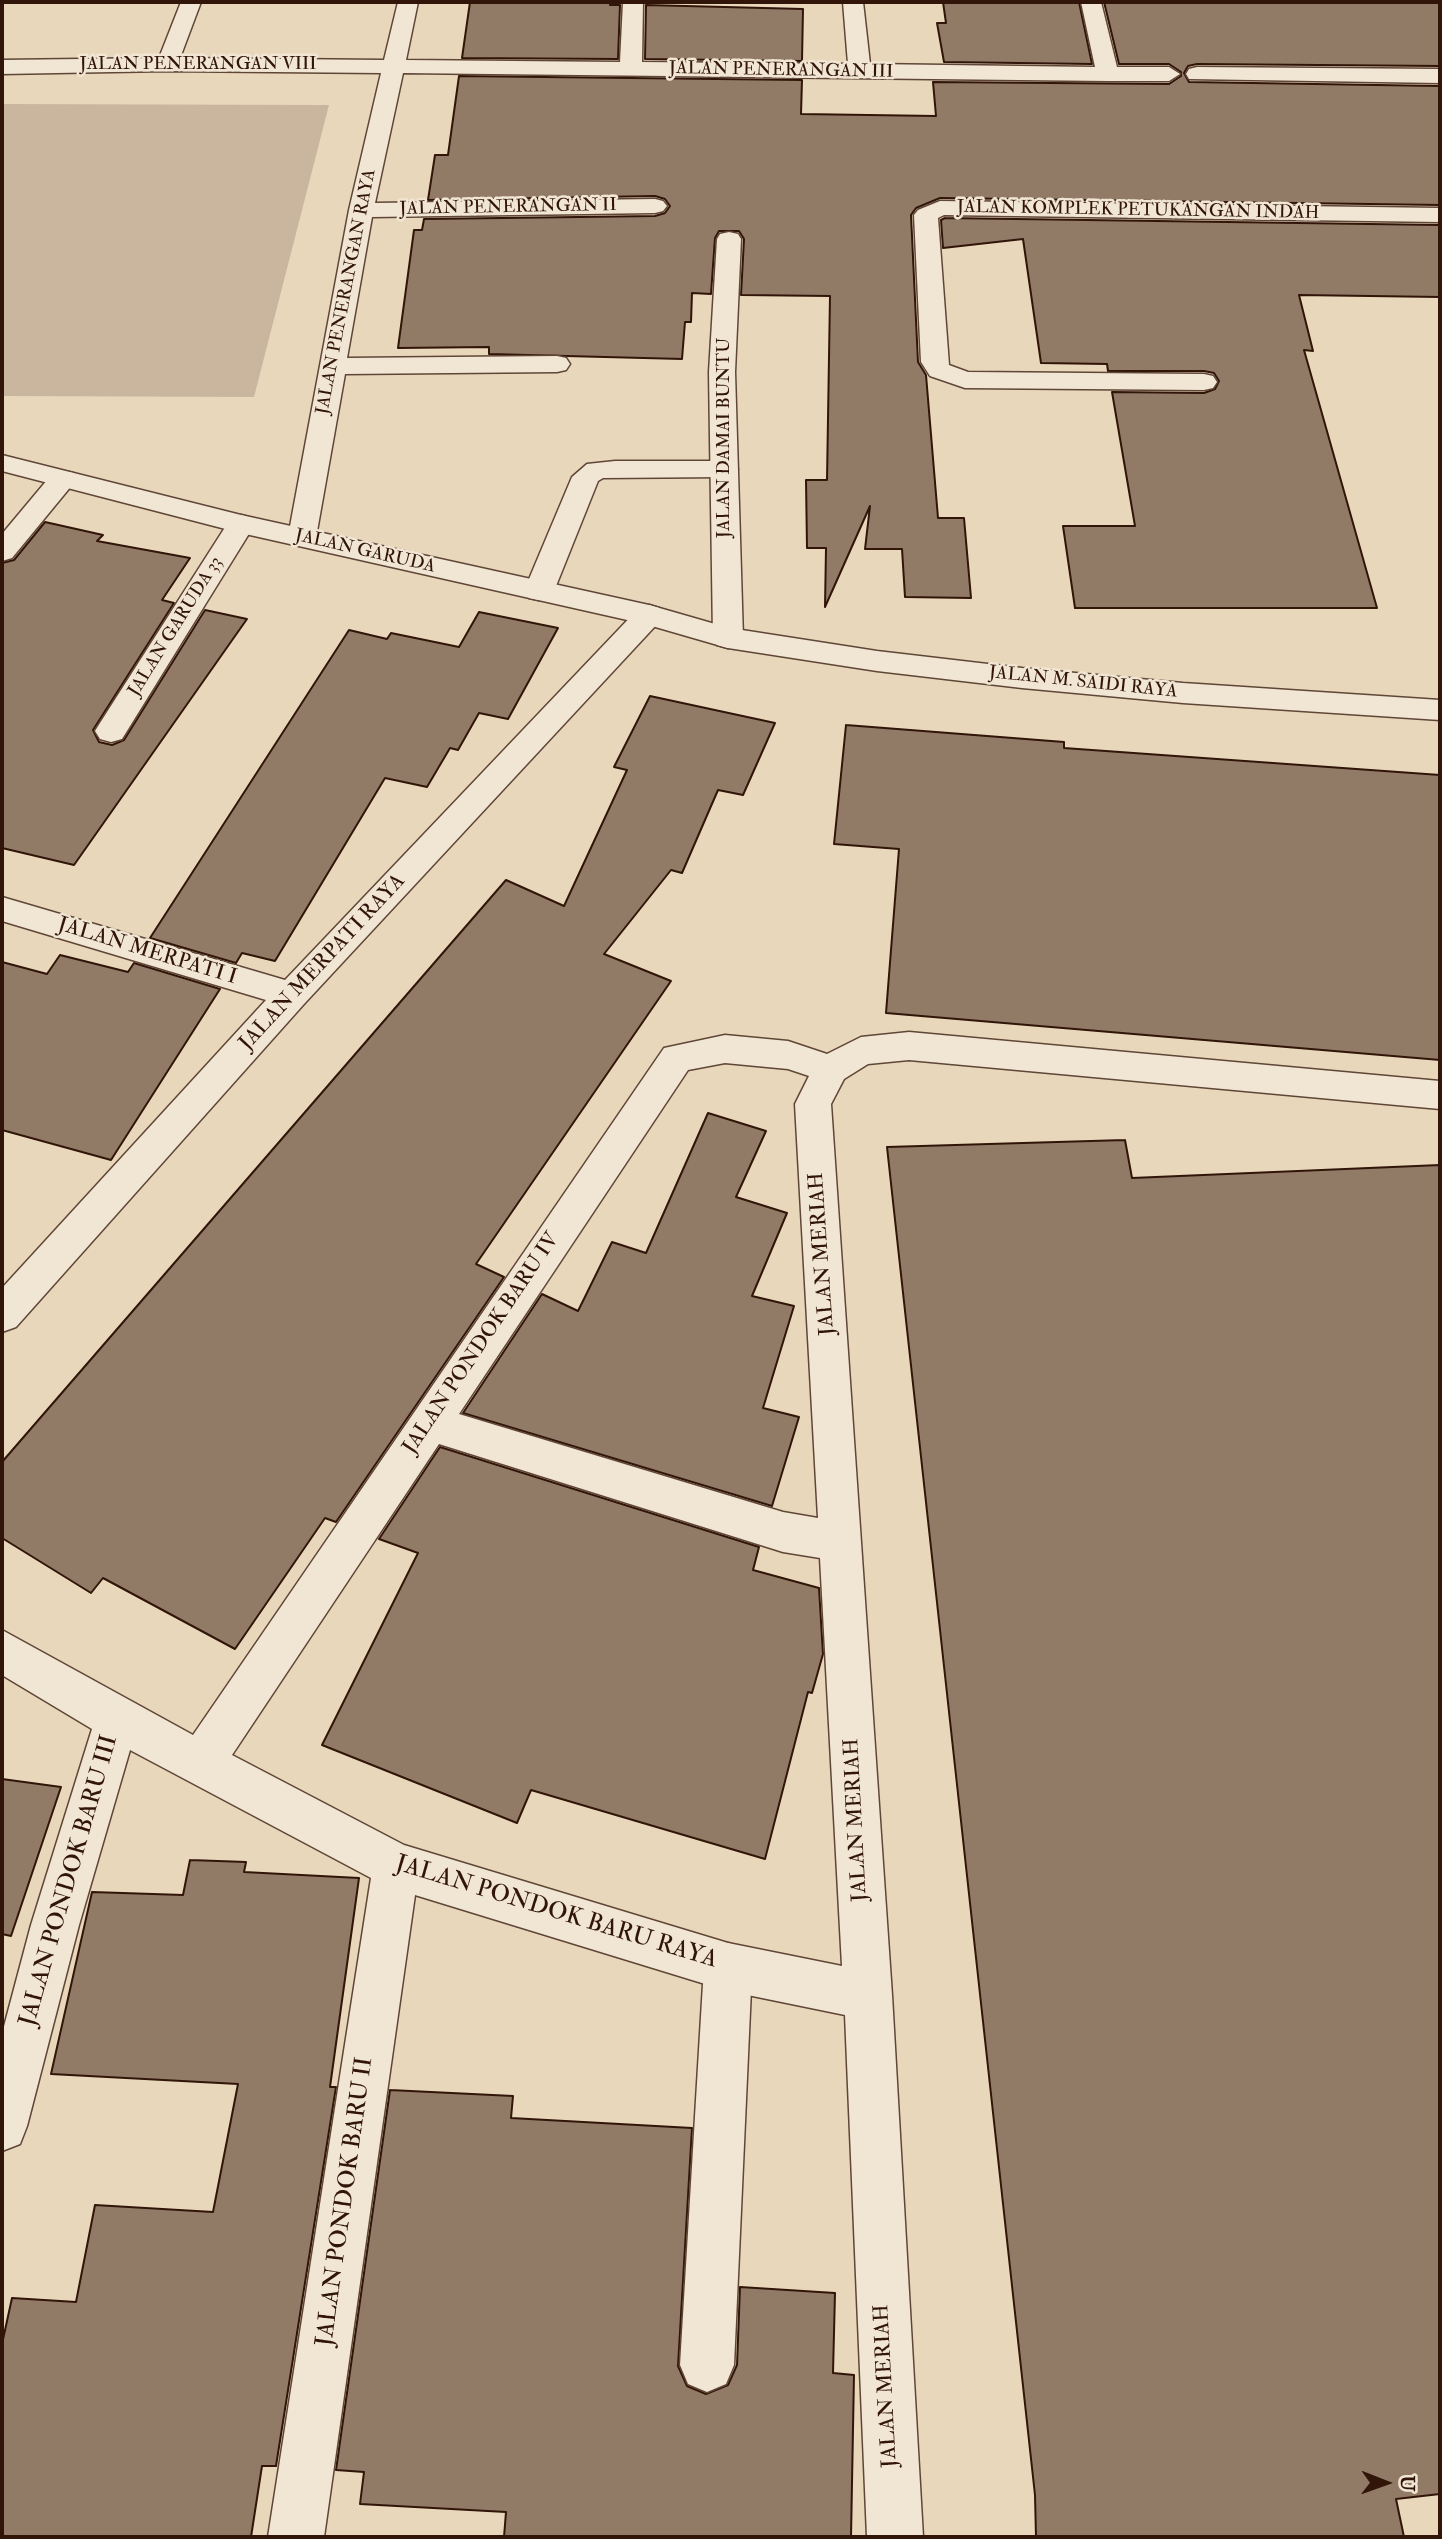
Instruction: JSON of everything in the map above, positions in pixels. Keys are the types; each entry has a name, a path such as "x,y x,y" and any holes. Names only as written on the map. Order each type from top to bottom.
{"street":[{"path":"167,64 191,2"},
{"name":"JALAN PENERANGAN RAYA","path":"302,537 361,210 408,2"},
{"path":"631,68 633,2"},
{"path":"853,2 860,73"},
{"path":"1091,2 1108,74"},
{"name":"JALAN PENERANGAN VIII","path":"2,67 396,56"},
{"name":"JALAN PENERANGAN III","path":"396,56 631,68 860,73 1169,74"},
{"path":"1197,74 1440,76"},
{"name":"JALAN PENERANGAN II","path":"361,210 655,206"},
{"name":"JALAN KOMPLEK PETUKANGAN INDAH","path":"1204,382 965,380 939,370 934,362 926,215 940,208 1440,215"},
{"name":"JALAN DAMAI BUNTU","path":"728,638 722,372 729,239"},
{"path":"332,366 557,364"},
{"name":"JALAN GARUDA","path":"2,463 241,524 649,615 728,638"},
{"path":"539,591 586,477 597,470 724,469"},
{"path":"2,552 63,479"},
{"name":"JALAN GARUDA 33","path":"111,731 241,524"},
{"name":"JALAN MERPATI RAYA","path":"2,1315 292,995 649,615"},
{"name":"JALAN M. SAIDI RAYA","path":"728,638 877,661 1022,678 1183,693 1440,710"},
{"name":"JALAN MERPATI I","path":"2,909 292,995"},
{"path":"822,1086 861,1051 909,1046 1437,1103"},
{"name":"JALAN PONDOK BARU IV","path":"201,1762 677,1058 697,1052 725,1049 788,1055 822,1086"},
{"name":"JALAN MERIAH","path":"822,1086 840,1542 868,1995 895,2537"},
{"path":"429,1423 783,1532 840,1542"},
{"name":"JALAN PONDOK BARU RAYA","path":"2,1651 117,1718 396,1866 728,1967 868,1995"},
{"name":"JALAN PONDOK BARU III","path":"2,2126 55,1925 117,1718"},
{"name":"JALAN PONDOK BARU II","path":"296,2537 396,1866"},
{"path":"706,2365 728,1967"}],"shaded area":[{"path":"2,104 329,105 254,397 2,396"}],"building":[{"path":"470,2 610,2 610,5 620,5 618,59 462,58"},
{"path":"943,2 1079,2 1092,64 944,62 937,23 946,23"},
{"path":"1104,2 1440,2 1440,66 1197,64 1188,66 1184,73 1189,82 1440,86 1440,205 940,198 916,208 911,215 918,362 926,375 938,518 964,518 971,598 905,597 902,549 865,549 870,506 825,607 826,548 807,548 806,480 827,480 830,296 741,295 744,239 739,231 719,231 715,238 711,294 692,293 691,322 685,322 682,359 489,354 489,347 398,348 414,230 422,230 424,219 655,216 665,213 670,206 665,199 655,196 428,200 435,155 448,155 459,76 802,80 801,114 936,116 933,82 1169,84 1181,76 1181,72 1169,64 1119,64"},
{"path":"646,5 803,9 802,61 645,59"},
{"path":"941,220 1440,225 1440,297 1299,295 1313,351 1304,350 1377,608 1075,608 1063,526 1135,526 1112,392 1204,393 1215,389 1219,381 1214,373 1204,371 1108,371 1107,364 1041,363 1023,239 943,248"},
{"path":"45,522 103,535 97,541 190,558 162,600 174,603 93,730 99,742 112,745 124,740 205,610 247,619 74,865 2,848 2,563 14,560"},
{"path":"479,612 558,628 508,719 479,713 458,750 450,748 427,787 385,778 275,961 242,953 236,963 150,938 349,630 387,639 391,633 459,647"},
{"path":"650,696 775,723 743,795 718,790 682,873 671,870 604,954 671,981 476,1264 504,1277 336,1522 325,1518 235,1649 103,1578 91,1593 2,1538 2,1462 506,880 564,906 627,770 614,767"},
{"path":"846,725 1064,742 1064,748 1440,775 1440,1060 886,1013 899,849 834,844"},
{"path":"60,955 128,972 134,963 220,989 111,1160 2,1130 2,962 47,974"},
{"path":"708,1113 766,1131 736,1197 787,1213 752,1296 794,1306 763,1408 799,1417 772,1506 463,1413 542,1294 578,1311 612,1242 646,1253"},
{"path":"1125,1140 1132,1178 1440,1165 1440,2494 1396,2499 1404,2537 1036,2537 1035,2495 887,1147"},
{"path":"440,1447 759,1547 753,1570 819,1588 823,1654 812,1693 808,1692 765,1859 531,1790 517,1823 322,1745 418,1553 379,1539"},
{"path":"2,1779 61,1787 11,1936 2,1934"},
{"path":"190,1860 246,1862 244,1872 359,1878 330,2087 336,2087 276,2466 262,2466 251,2537 2,2537 2,2344 12,2298 76,2302 95,2205 213,2212 238,2084 51,2074 92,1892 183,1895"},
{"path":"390,2090 513,2096 511,2118 692,2128 678,2366 687,2386 706,2394 728,2385 737,2365 740,2287 835,2293 833,2373 854,2375 851,2537 504,2537 506,2512 360,2504 364,2472 336,2470"}]}
